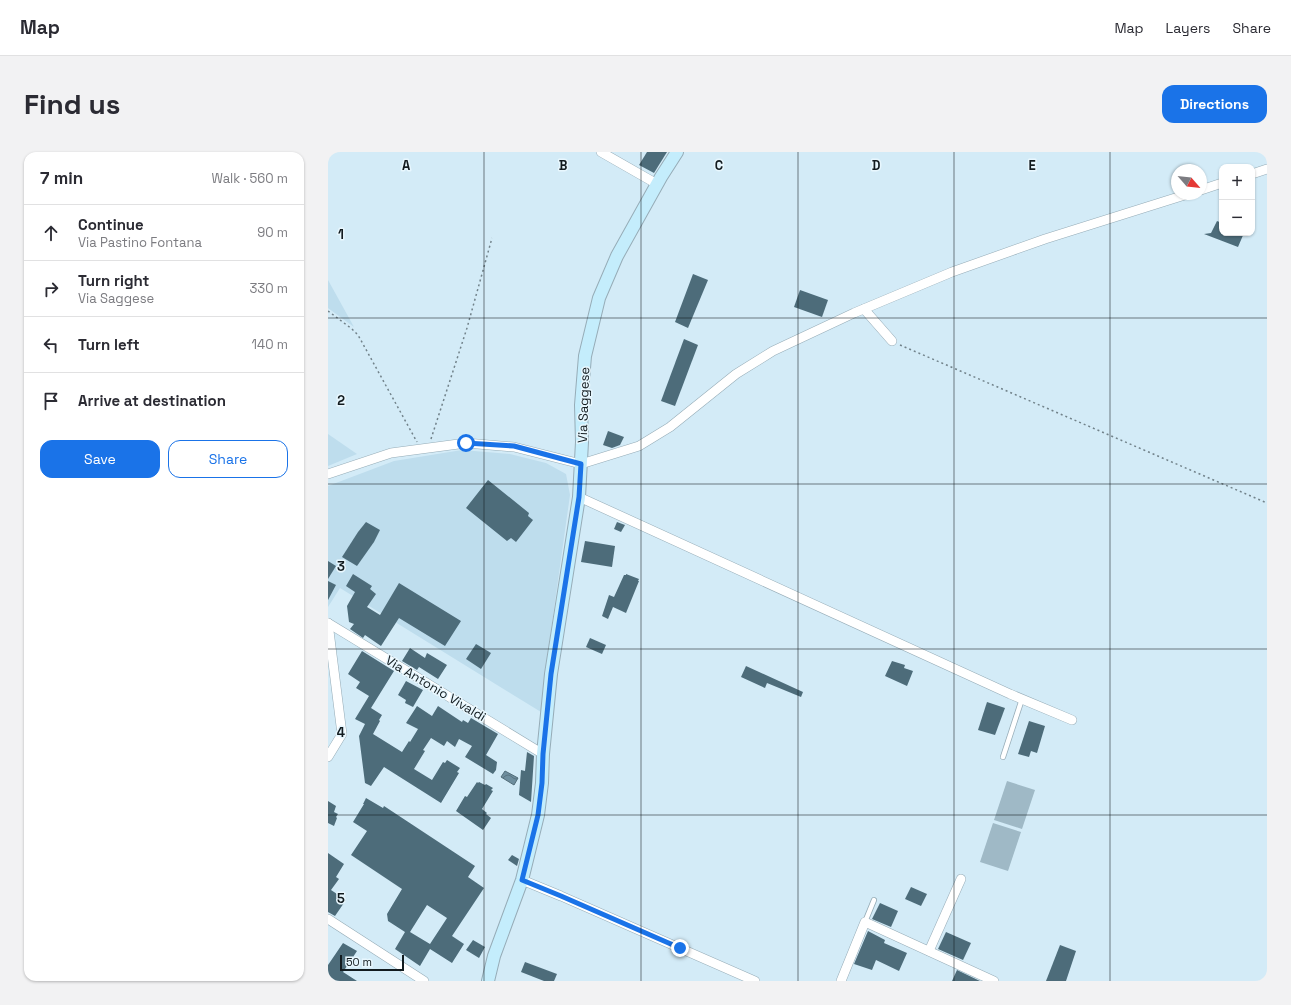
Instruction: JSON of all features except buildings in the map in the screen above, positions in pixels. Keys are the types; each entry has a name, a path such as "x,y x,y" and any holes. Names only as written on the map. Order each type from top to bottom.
{"main road":[{"name":"Via Saggese","path":"488,981 494,956 522,880 538,815 551,674 579,497 582,442 581,405 585,356 599,298 617,256 657,184 678,152"}],"street":[{"path":"601,152 657,184"},
{"path":"1255,173 1267,170"},
{"path":"1207,188 1219,185"},
{"path":"328,474 391,453 466,443 514,446 581,464 639,446 670,427 736,374 773,351 864,309 952,272 1045,239 1171,199"},
{"path":"864,309 892,341"},
{"path":"579,497 1022,699 1072,720"},
{"path":"328,623 342,734 328,757"},
{"name":"Via Antonio Vivaldi","path":"328,623 543,754"},
{"path":"929,951 961,879"},
{"path":"522,880 755,981"},
{"path":"328,919 424,981"},
{"path":"841,981 865,922 994,981"}],"lane":[{"path":"1003,757 1022,699"},
{"path":"865,922 874,900"}],"path":[{"path":"426,448 431,438 467,328 492,238"},
{"path":"328,311 358,335 426,448"},
{"path":"892,341 1267,503"}],"shaded area":[{"path":"328,280 354,327 328,308"},
{"path":"328,434 357,454 328,466"},
{"path":"462,450 510,454 546,463 566,474 570,495 545,673 541,712 340,588 328,607 328,486 394,461"},
{"path":"1007,781 1035,790 1022,829 994,820"},
{"path":"993,823 1021,832 1008,871 980,862"}],"water":[{"path":"505,771 518,778 514,785 501,777"}],"route":[{"path":"466,443 514,446 581,464 579,497 551,674 538,815 522,880 680,948"}]}
